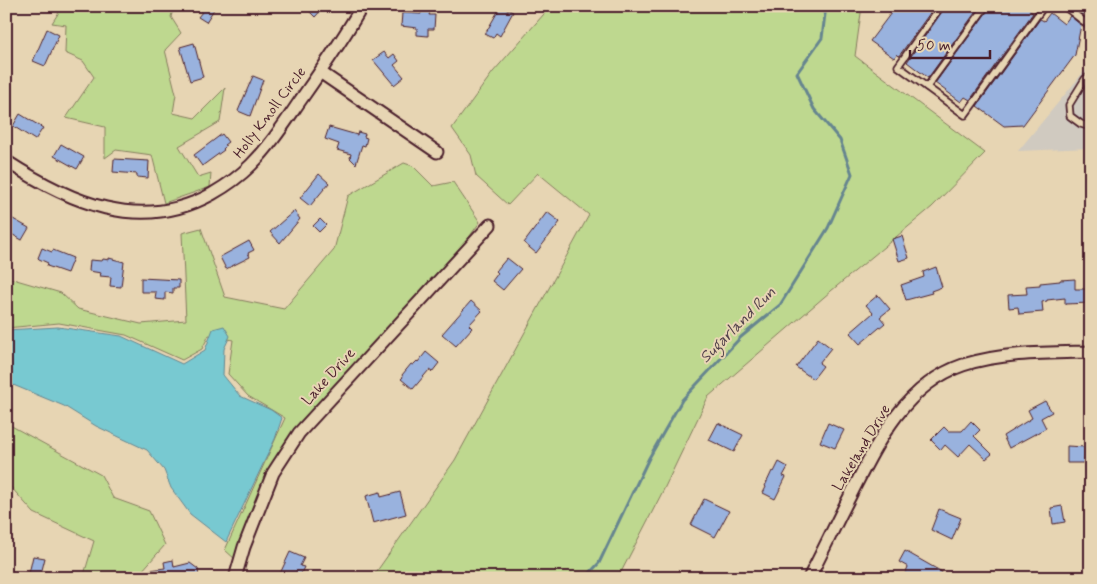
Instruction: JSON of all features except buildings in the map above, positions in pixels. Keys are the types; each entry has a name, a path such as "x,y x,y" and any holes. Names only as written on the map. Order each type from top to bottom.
{"street":[{"name":"Holly Knoll Circle","path":"6,161 46,185 89,204 109,210 148,212 168,210 186,205 223,188 250,166 282,127 362,6"},
{"path":"320,72 437,152"},
{"name":"Lake Drive","path":"235,578 244,548 273,473 299,433 490,225"},
{"name":"Lakeland Drive","path":"809,578 862,473 888,428 902,408 922,388 948,372 977,361 1014,355 1091,352"}],"lane":[{"path":"941,6 898,66 965,115 1044,6"},
{"path":"927,87 986,6"},
{"path":"1064,6 1091,27"},
{"path":"1091,76 1085,79 1069,105 1070,116 1081,124 1091,127"}],"shaded area":[{"path":"1091,63 1091,148 1018,151"}],"green space":[{"path":"63,6 174,6 171,17 181,33 165,50 176,94 173,113 195,118 225,88 220,122 179,146 198,177 211,173 210,187 164,203 152,155 116,150 105,158 105,127 66,118 94,77 83,61 65,53 66,25 52,23"},
{"path":"551,6 862,6 855,56 985,153 932,207 708,397 664,489 618,578 372,578 455,460 589,215 538,173 508,205 476,176 471,155 452,128 493,72"},
{"path":"404,163 413,166 433,186 453,182 480,222 467,240 294,432 236,560 225,550 285,418 248,396 228,374 233,340 209,335 202,349 182,360 126,335 59,323 6,328 6,277 61,293 78,309 141,324 186,320 182,233 201,228 225,297 284,309 334,250 348,196"},
{"path":"6,423 101,475 113,498 149,511 165,545 141,572 141,578 83,578 94,541 34,513 10,486 6,488"}],"water":[{"path":"224,326 230,336 224,349 223,375 240,396 271,410 282,418 275,439 226,542 190,514 171,488 164,470 147,450 96,426 64,406 6,382 6,330 58,327 121,336 182,364 205,350 213,329"}],"waterway":[{"name":"Sugarland Run","path":"585,578 599,563 649,458 682,400 741,337 780,305 828,228 852,174 840,140 814,109 797,73 822,38 826,6"}]}
